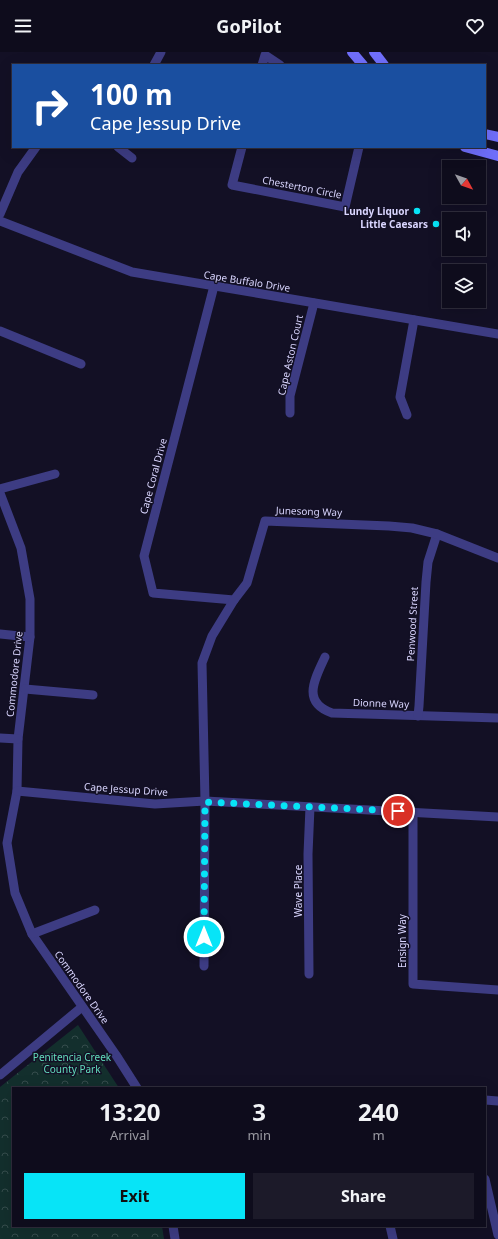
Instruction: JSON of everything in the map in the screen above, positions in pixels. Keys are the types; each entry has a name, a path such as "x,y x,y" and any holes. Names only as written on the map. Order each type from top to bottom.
{"main road":[{"path":"352,52 362,64"},
{"path":"374,52 383,64"},
{"path":"486,134 498,137"},
{"path":"469,148 498,156"}],"street":[{"path":"154,64 160,52"},
{"path":"262,64 265,55 278,64"},
{"path":"0,214 18,172 35,148"},
{"path":"119,148 132,158"},
{"name":"Chesterton Circle","path":"242,148 232,185 344,207 360,148"},
{"name":"Cape Buffalo Drive","path":"0,221 132,272 498,334"},
{"name":"Cape Coral Drive","path":"214,286 144,556 153,593 234,600"},
{"name":"Cape Aston Court","path":"290,413 290,396 314,303"},
{"path":"407,416 400,398 414,320"},
{"path":"0,331 81,364"},
{"path":"0,489 55,474"},
{"name":"Commodore Drive","path":"0,493 21,548 30,600 30,637 18,739 17,792 4,843 15,893 32,934 116,1055 136,1087"},
{"name":"Junesong Way","path":"204,966 205,802 202,663 212,636 234,600 247,583 265,521 412,528 437,534 498,558"},
{"name":"Penwood Street","path":"418,716 428,562 437,534"},
{"path":"0,634 30,637"},
{"name":"Dionne Way","path":"325,657 313,685 313,695 316,704 322,709 332,713 498,718"},
{"path":"25,689 93,695"},
{"path":"0,738 18,739"},
{"name":"Cape Jessup Drive","path":"17,792 155,804 205,802 498,817"},
{"name":"Wave Place","path":"309,974 308,854 310,807"},
{"name":"Ensign Way","path":"413,812 413,984 498,990"},
{"path":"32,934 95,910"},
{"path":"0,1075 82,1007"},
{"path":"486,1100 498,1101"},
{"path":"486,1183 498,1235"},
{"path":"173,1227 175,1239"},
{"path":"390,1227 393,1239"}],"green space":[{"name":"Penitencia Creek County Park","path":"78,1025 118,1087 12,1087 12,1227 162,1227 164,1239 0,1239 0,1087"}],"place":[{"name":"Lundy Liquor","path":"417,211"},
{"name":"Little Caesars","path":"436,224"}],"route":[{"path":"204,937 205,802 398,811"}]}
